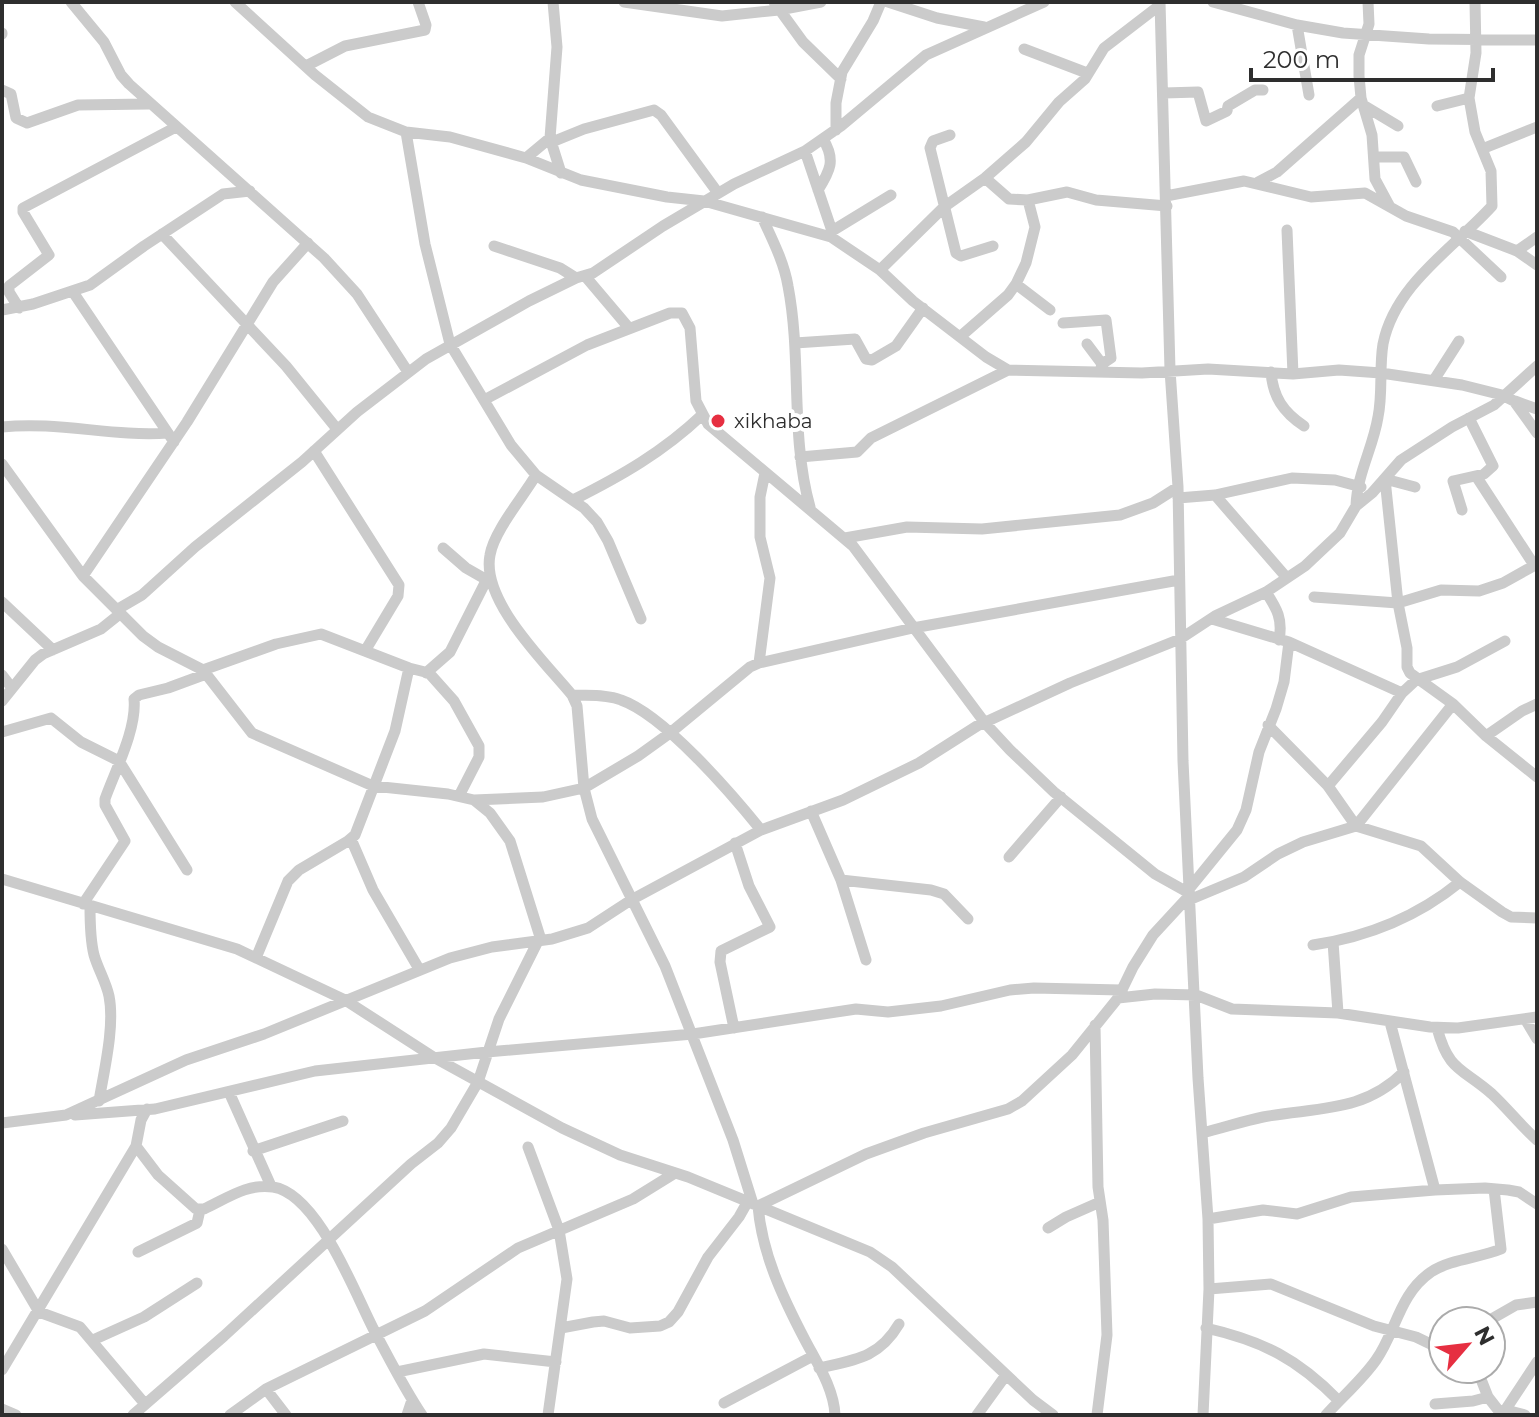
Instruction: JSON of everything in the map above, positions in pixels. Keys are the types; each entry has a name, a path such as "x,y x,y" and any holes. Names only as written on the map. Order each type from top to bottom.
{"street":[{"path":"71,2 104,42 121,75 148,104 308,243 357,294 408,372"},
{"path":"235,2 368,117 406,132 450,137 526,158 561,173 604,185 704,201 831,234 986,357 1008,370"},
{"path":"306,66 345,46 425,30 418,2"},
{"path":"553,2 557,47 551,140 561,173"},
{"path":"624,2 704,15 821,2"},
{"path":"836,130 841,79 847,62 873,21 881,2"},
{"path":"888,2 937,18 985,27"},
{"path":"2,701 30,664 101,629 176,562 408,372 450,344 609,263 718,193 805,151 836,130 926,55 1044,2"},
{"path":"1213,2 1297,25 1343,33 1415,38 1537,40"},
{"path":"1368,2 1370,14 1359,55 1362,102 1375,157 1375,179 1389,206"},
{"path":"1356,506 1357,484 1378,421 1383,345 1401,304 1420,277 1492,206 1492,180 1475,132 1469,98 1476,53 1475,2"},
{"path":"880,270 944,207 985,178 1041,127 1059,102 1080,84 1104,48 1160,3"},
{"path":"1160,3 1189,894 1208,1219 1209,1289 1203,1415"},
{"path":"777,6 803,42 841,79"},
{"path":"1297,25 1309,95"},
{"path":"1024,49 1087,73"},
{"path":"126,106 129,84"},
{"path":"2,90 11,94 16,118 27,123 78,105 148,104"},
{"path":"1164,93 1198,92 1206,121 1227,111 1228,106 1248,93 1263,90"},
{"path":"1437,106 1469,98"},
{"path":"1362,102 1398,126"},
{"path":"1258,182 1277,172 1362,102"},
{"path":"526,158 551,140 654,110 661,115 718,193"},
{"path":"19,308 9,292 9,286 49,255 23,208 176,127"},
{"path":"1482,149 1537,127"},
{"path":"406,132 425,244 450,344 511,445 536,475 584,508 597,522 641,619"},
{"path":"950,135 933,141 930,148 958,256 993,246"},
{"path":"818,190 831,168 832,160 823,139"},
{"path":"805,151 831,234"},
{"path":"1375,157 1404,157 1416,182"},
{"path":"223,194 231,174"},
{"path":"985,178 1009,199 1028,200 1067,192 1096,200 1166,201 1236,181 1258,182 1311,197 1365,193 1406,216 1517,251 1537,265"},
{"path":"2,310 19,308 90,285 223,194 250,191"},
{"path":"831,234 891,195"},
{"path":"961,336 1008,295 1016,284 1026,263 1035,227 1028,200"},
{"path":"762,217 788,284 795,343 800,457 810,507"},
{"path":"1287,230 1293,374"},
{"path":"162,234 286,366 337,429"},
{"path":"1462,234 1501,277"},
{"path":"1517,251 1537,237"},
{"path":"83,576 273,282 308,243"},
{"path":"494,246 580,277 629,328"},
{"path":"1016,284 1050,310"},
{"path":"73,292 171,437"},
{"path":"795,343 855,339 866,359 872,360 896,346 923,308"},
{"path":"484,400 587,345 678,312 686,317 690,328 696,401 712,429 845,538 880,580 985,723 1061,797 1155,874 1189,894 1244,877 1278,854 1303,842 1356,826 1421,846 1460,882 1511,917 1537,918"},
{"path":"1063,323 1106,320 1111,358 1101,368"},
{"path":"1434,380 1459,341"},
{"path":"1087,344 1101,368"},
{"path":"66,1115 127,1090 186,1060 264,1034 419,969 492,947 540,940 588,928 631,900 761,830 843,800 884,781 985,723 1070,683 1180,639 1266,592 1305,566 1340,533 1356,506 1401,460 1494,405 1537,366"},
{"path":"800,457 857,452 871,438 1008,370 1101,368 1142,373 1208,369 1293,374 1339,370 1381,373 1434,380 1502,395 1537,409"},
{"path":"1271,372 1272,386 1284,410 1304,426"},
{"path":"1514,401 1537,433"},
{"path":"573,500 612,481 669,446 702,415"},
{"path":"1462,510 1453,481 1492,470 1493,466 1469,418"},
{"path":"2,427 58,426 171,437"},
{"path":"314,451 399,585 398,596 365,651"},
{"path":"2,464 83,576 158,647 204,672 252,733 373,786 474,800 543,797 584,788 638,756 759,663 913,628 1179,580"},
{"path":"759,663 770,578 760,537 760,497 765,473"},
{"path":"426,673 450,652 488,578 490,554 498,537 536,475"},
{"path":"1314,597 1398,603 1441,590 1479,591 1491,588 1536,564 1476,476"},
{"path":"845,538 907,527 982,529 1078,521 1120,515 1153,503 1215,495 1292,478 1357,484 1372,493"},
{"path":"1385,479 1415,487"},
{"path":"1385,479 1407,667 1416,680 1453,704 1486,736 1537,777"},
{"path":"794,496 804,486"},
{"path":"1215,495 1287,578"},
{"path":"1153,503 1178,498"},
{"path":"443,548 466,568 488,578 498,601 572,695 579,719 584,788 592,819 665,966 693,1034 746,1174 768,1258 781,1292 831,1394 835,1415"},
{"path":"561,1328 604,1321 630,1328 660,1326 669,1322 678,1312 708,1257 753,1204 866,1154 1014,1105 1067,1061 1119,994 1153,935 1189,894 1237,830 1246,810 1268,725 1284,682 1282,625 1279,612 1266,592"},
{"path":"2,602 53,650"},
{"path":"1212,619 1284,641 1402,693"},
{"path":"99,1101 109,997 94,956 91,906 125,841 105,805 105,799 136,697 314,634 325,635 426,673 454,701 479,746 479,757 459,796"},
{"path":"1328,786 1382,722 1402,693 1416,680 1457,667 1505,641"},
{"path":"256,958 288,881 299,870 351,839 360,824 395,731 409,668"},
{"path":"2,675 12,688"},
{"path":"572,695 620,699 646,711 761,830"},
{"path":"1356,826 1453,704"},
{"path":"1486,736 1537,704"},
{"path":"2,732 51,718 81,742 119,761 187,870"},
{"path":"1268,725 1328,786 1356,826"},
{"path":"1009,857 1061,797"},
{"path":"133,1415 438,1143 451,1128 478,1082 499,1019 540,940 510,841 490,813 474,800"},
{"path":"811,811 841,880 866,960"},
{"path":"351,839 373,890 419,969"},
{"path":"734,1028 720,962 721,951 770,927 749,886 735,843"},
{"path":"2,879 237,949 345,1000 435,1058 562,1128 620,1155 675,1173 880,1257 1047,1413"},
{"path":"841,880 931,890 944,894 968,919"},
{"path":"1313,945 1390,924 1412,914 1460,882"},
{"path":"1333,942 1338,1013"},
{"path":"2,1123 66,1115 141,1113 315,1071 693,1034 856,1009 888,1012 941,1006 1010,990 1034,988 1196,995 1232,1009 1338,1013 1437,1028 1531,1018 1537,1039"},
{"path":"1390,1022 1435,1190"},
{"path":"1095,1024 1107,1335 1097,1415"},
{"path":"1437,1028 1443,1050 1454,1065 1491,1093 1537,1140"},
{"path":"104,1071 114,1084 127,1090"},
{"path":"1202,1133 1262,1117 1358,1102 1384,1091 1404,1072"},
{"path":"229,1092 271,1186"},
{"path":"2,1370 136,1146 141,1113"},
{"path":"253,1151 343,1121"},
{"path":"136,1146 173,1189 200,1210"},
{"path":"528,1147 559,1230 567,1279 548,1415"},
{"path":"230,1415 266,1389 449,1297 518,1248 633,1199 675,1173"},
{"path":"200,1210 237,1192 271,1186 287,1191 302,1203 329,1238 376,1334 422,1415"},
{"path":"1208,1219 1263,1210 1297,1214 1351,1197 1435,1190 1494,1189 1519,1192 1537,1204"},
{"path":"1326,1415 1376,1360 1417,1285 1428,1274 1501,1249 1494,1189"},
{"path":"1048,1228 1100,1202"},
{"path":"138,1252 197,1223 200,1210"},
{"path":"2,1249 39,1312 72,1323 93,1340 145,1404"},
{"path":"93,1340 144,1317 197,1283"},
{"path":"1209,1289 1271,1284 1427,1343"},
{"path":"1507,1311 1519,1304 1537,1302"},
{"path":"819,1368 868,1356 891,1339 899,1324"},
{"path":"1206,1328 1261,1343 1299,1364 1339,1401"},
{"path":"397,1372 484,1354 556,1362"},
{"path":"724,1403 813,1356"},
{"path":"1503,1413 1537,1362"},
{"path":"977,1415 1006,1375"},
{"path":"1483,1385 1488,1397 1503,1413 1525,1415"},
{"path":"266,1389 286,1415"},
{"path":"1435,1404 1488,1397"},
{"path":"407,1415 412,1400"},
{"path":"2,1409 16,1415"}],"place":[{"name":"xikhaba","path":"718,421"}]}
